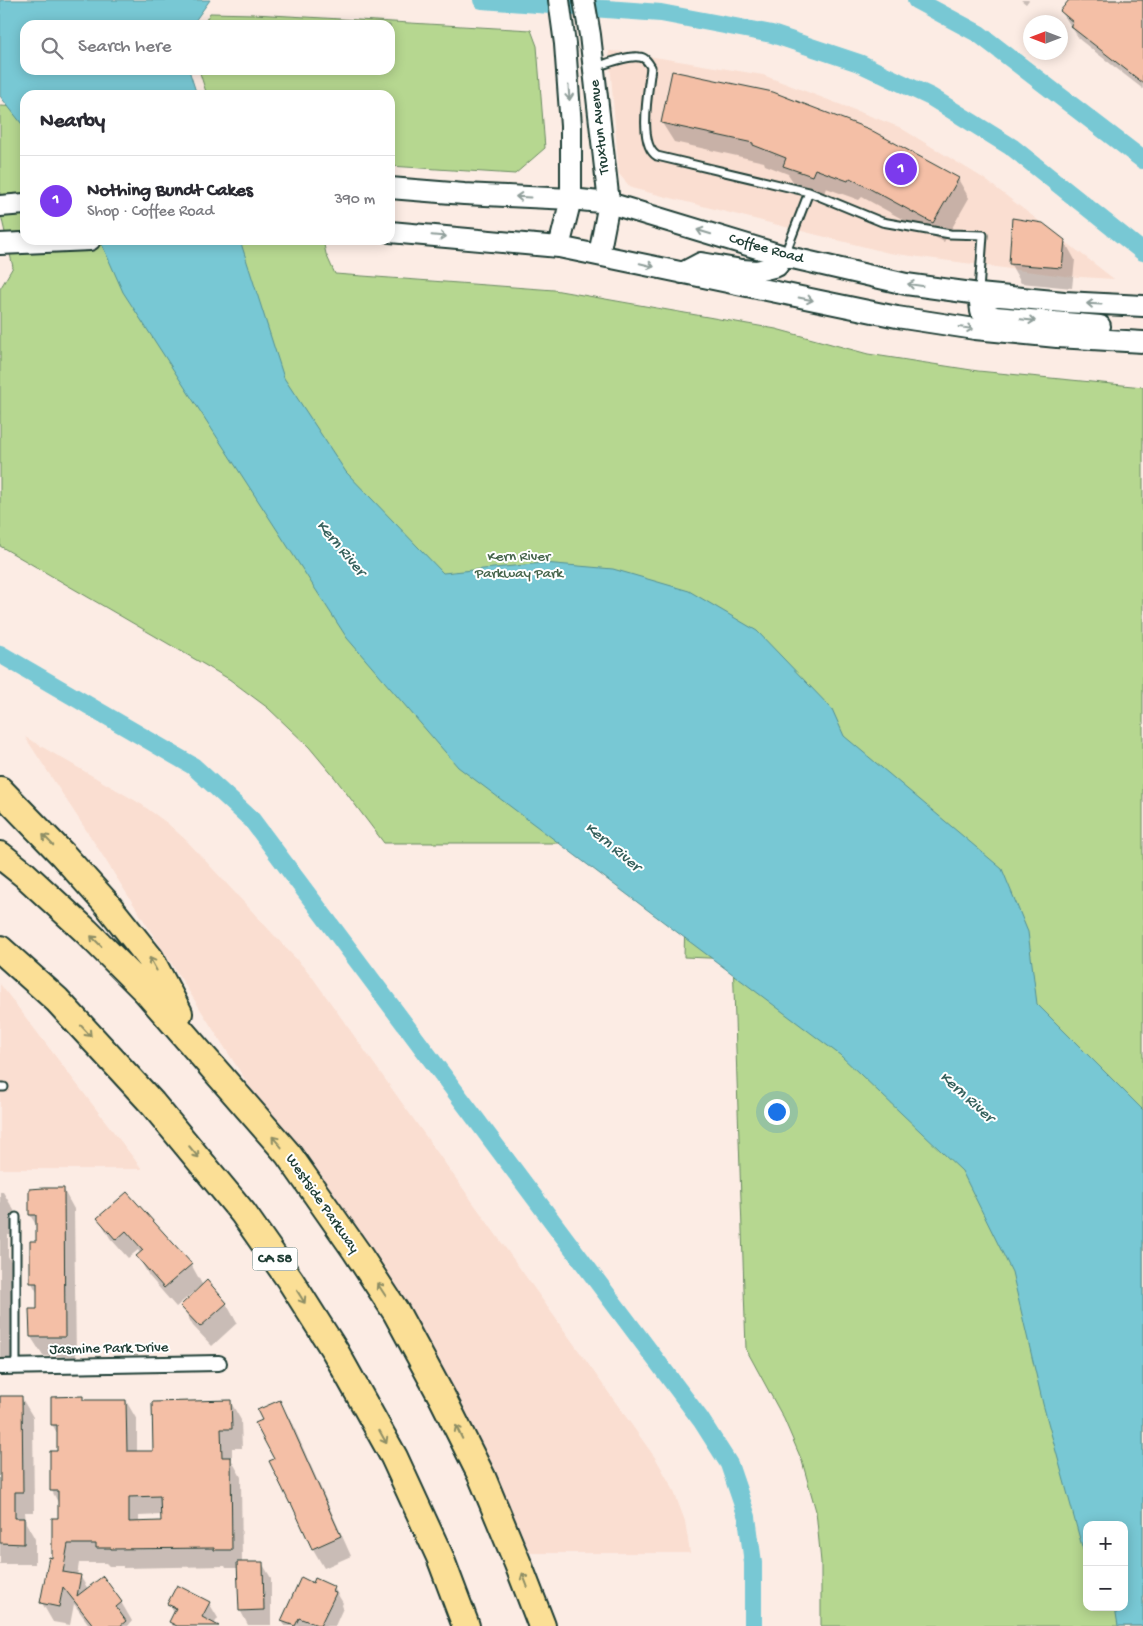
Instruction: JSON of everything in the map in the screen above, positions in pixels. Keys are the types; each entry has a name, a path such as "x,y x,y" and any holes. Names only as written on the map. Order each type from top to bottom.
{"highway":[{"path":"0,790 76,869 150,958 200,1054"},
{"name":"Westside Parkway","path":"0,855 24,874 86,931 146,991 288,1154 396,1312 442,1397 482,1477 542,1626"},
{"name":"CA 58","path":"0,949 57,1000 152,1103 243,1213 290,1280 335,1351 394,1456 440,1557 466,1626"},
{"path":"0,960 26,973 57,1000"}],"main road":[{"name":"Truxtun Avenue","path":"559,0 565,44 571,126 572,199 559,247"},
{"name":"Truxtun Avenue","path":"584,0 594,67 609,203 599,255"},
{"name":"Coffee Road","path":"395,188 609,203 784,256 906,284 979,294 1064,302 1143,306"},
{"path":"0,206 20,204"},
{"path":"395,232 559,247 897,318 984,330 1057,337 1143,341"},
{"path":"6,244 20,243"},
{"path":"682,273 701,263 757,271 778,266 784,256"},
{"path":"979,294 981,312 995,317 1125,328 1143,341"}],"street":[{"name":"Jasmine Park Drive","path":"0,1367 219,1363"}],"lane":[{"path":"594,67 635,57 643,58 649,63 651,67 645,133 650,149 657,156 809,192 882,222 950,234 983,235 979,294"},
{"path":"784,256 809,192"},
{"path":"16,1217 16,1367"}],"shaded area":[{"path":"609,51 763,75 899,127 983,178 1114,279 1064,276 889,253 631,188 619,174"},
{"path":"25,737 141,804 167,823 187,841 310,974 656,1459 673,1489 685,1521 690,1553 530,1553 497,1476 94,842"},
{"path":"0,984 142,1169 0,1169"}],"green space":[{"path":"210,13 358,20 206,20"},
{"path":"395,22 531,30 537,46 545,148 515,174 395,166 395,90 205,90 201,75 395,75"},
{"name":"Kern River Parkway Park","path":"0,106 20,107 20,245 324,245 335,274 554,290 776,329 868,354 978,371 1143,387 1143,1626 821,1626 821,1562 816,1511 802,1461 784,1419 746,1349 733,959 684,957 687,843 384,843 309,747 268,708 229,679 0,546 0,289 13,267 0,211"}],"water":[{"path":"0,0 210,0 196,20 20,20 20,75 191,75 195,90 20,90 20,122 0,96"},
{"name":"Kern River","path":"102,245 242,245 284,378 346,472 443,573 544,563 613,569 689,591 757,631 832,709 844,736 1002,869 1028,932 1037,1004 1143,1110 1143,1626 1118,1626 1116,1611 1128,1611 1128,1521 1083,1521 1083,1550 1043,1404 1012,1272 962,1171 840,1055 458,767 347,638 123,292"}],"building":[{"path":"1069,0 1143,0 1143,83 1070,26 1073,22 1068,18 1068,15 1060,11"},
{"path":"672,71 773,92 869,129 959,178 933,223 850,178 848,181 815,169 812,176 783,166 786,158 753,145 753,143 661,123"},
{"path":"1012,218 1043,223 1065,240 1062,268 1009,264"},
{"path":"64,1188 65,1337 30,1337 29,1309 37,1309 37,1283 30,1283 30,1241 36,1241 36,1215 29,1215 29,1189"},
{"path":"127,1192 192,1264 164,1288 136,1256 143,1250 126,1231 116,1240 97,1218"},
{"path":"207,1280 227,1303 200,1327 180,1306"},
{"path":"0,1396 22,1396 23,1492 15,1492 15,1518 24,1518 24,1544 0,1543"},
{"path":"83,1396 83,1400 126,1400 127,1451 153,1451 152,1402 231,1400 232,1429 221,1429 222,1457 231,1457 232,1550 214,1550 214,1548 111,1549 96,1548 96,1544 68,1544 63,1572 81,1575 77,1596 103,1576 122,1602 116,1607 126,1621 120,1626 94,1626 63,1587 59,1607 40,1603 49,1557 52,1558 52,1518 58,1518 58,1491 50,1491 50,1451 57,1451 57,1425 51,1425 51,1397","holes":["160,1496 161,1521 129,1522 129,1497"]},
{"path":"280,1400 341,1536 312,1549 269,1461 274,1459 255,1423 262,1420 257,1410"},
{"path":"237,1562 263,1562 264,1610 239,1611"},
{"path":"301,1577 313,1583 315,1578 335,1587 333,1592 336,1593 320,1626 299,1618 295,1626 281,1621"},
{"path":"177,1585 210,1602 202,1617 219,1626 177,1626 169,1622 176,1608 167,1604"}],"waterway":[{"path":"482,0 661,13 772,34 859,63 931,97 1013,148 1143,252"},
{"path":"916,0 979,34 1143,160"},
{"path":"0,654 193,766 252,820 701,1420 729,1464 747,1517 753,1563 753,1626"}],"place":[{"name":"Nothing Bundt Cakes","path":"901,169"}]}
